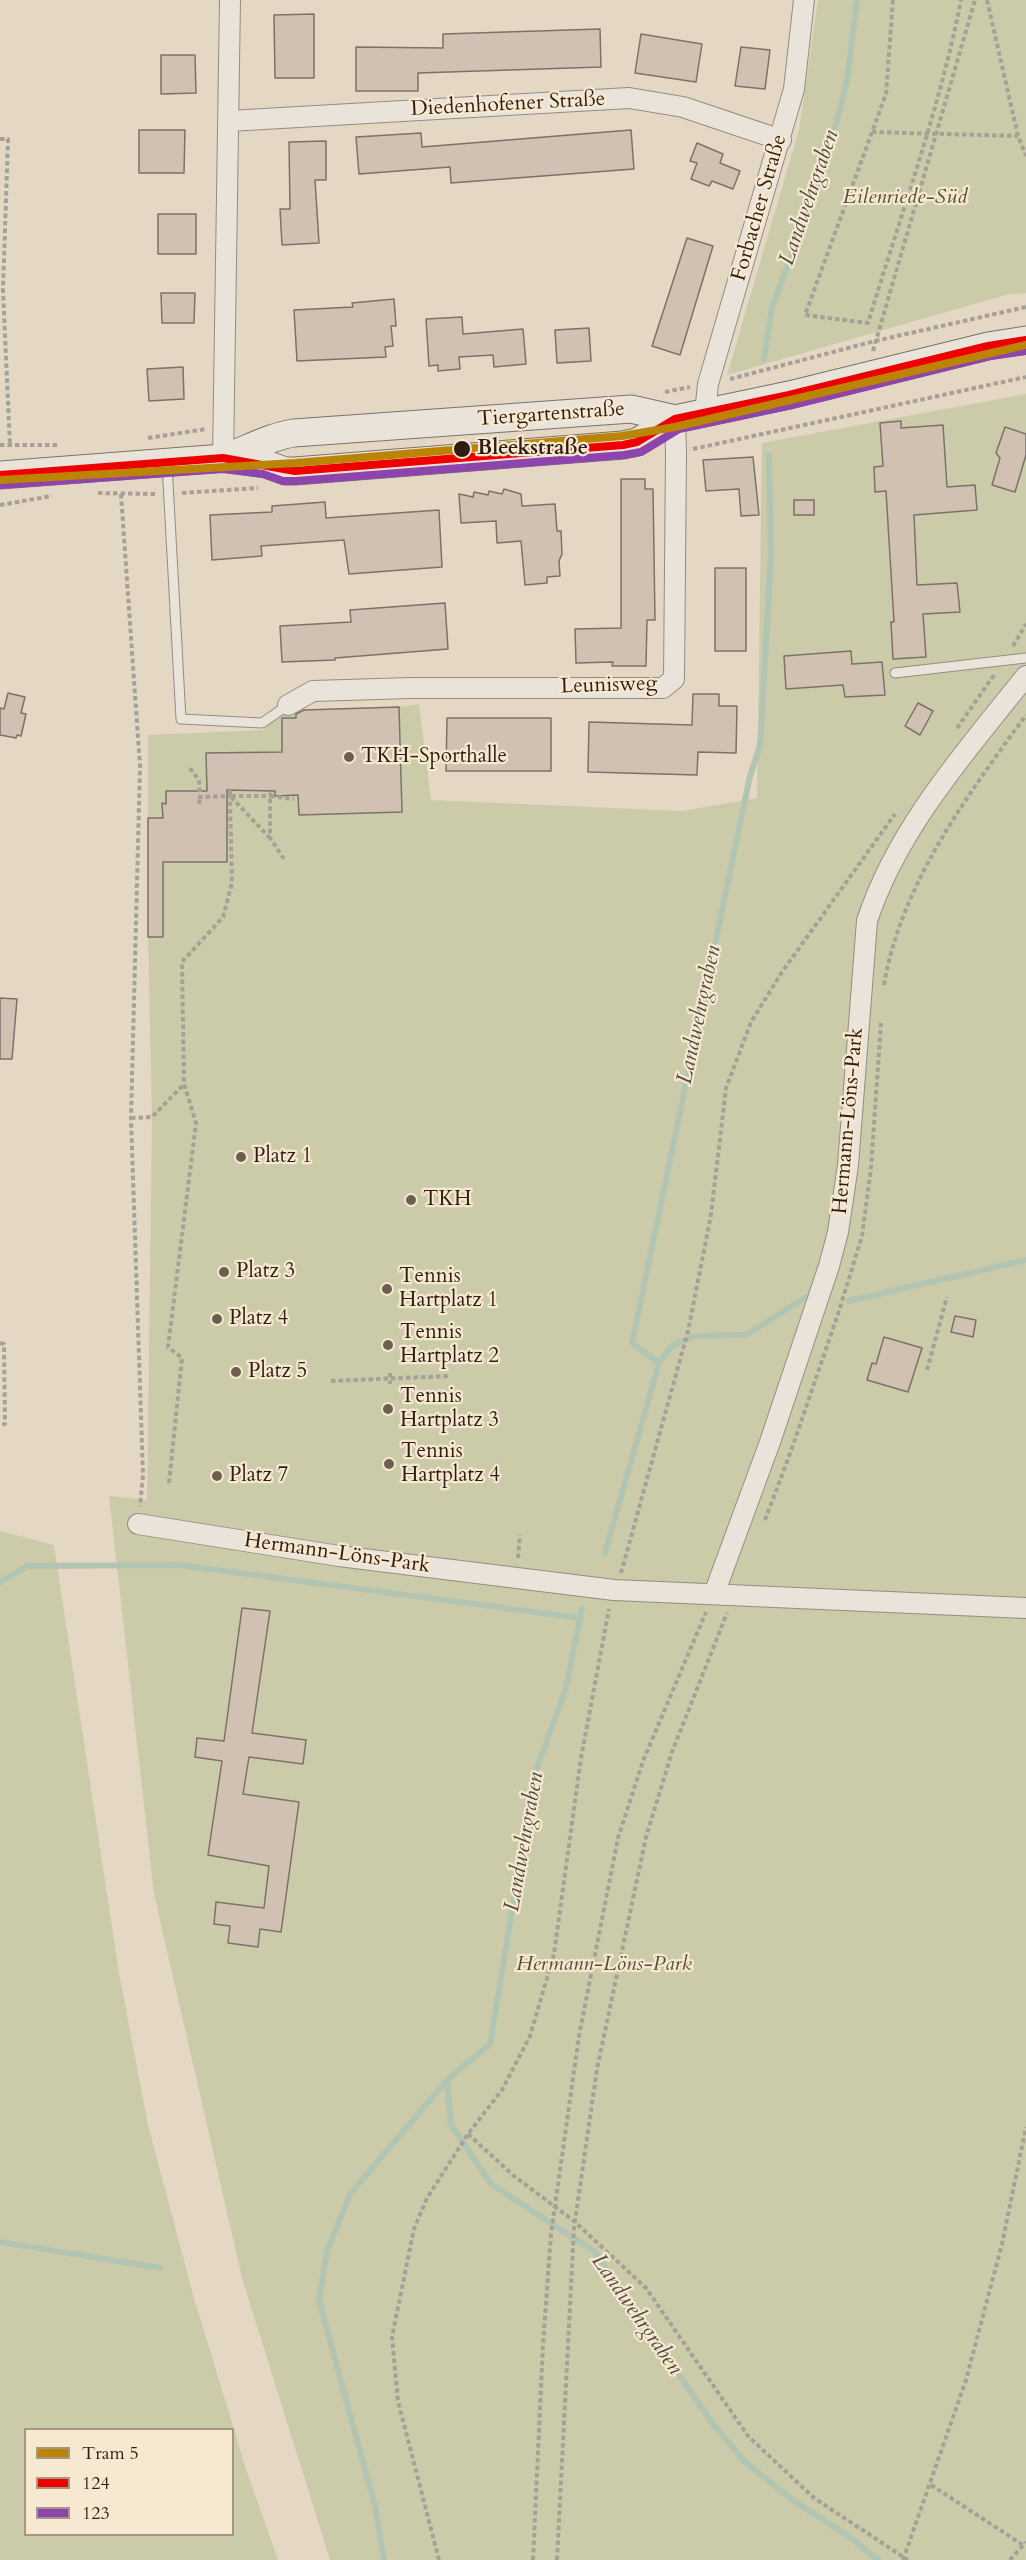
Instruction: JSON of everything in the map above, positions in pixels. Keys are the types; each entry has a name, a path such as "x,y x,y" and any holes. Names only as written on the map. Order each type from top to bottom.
{"main road":[{"path":"675,419 705,414 988,346 1026,340"},
{"name":"Tiergartenstraße","path":"222,458 281,435 294,433 632,409 675,419"},
{"name":"Tiergartenstraße","path":"1,479 222,458 266,464 285,471 295,471 623,445 637,442 675,419"}],"street":[{"path":"222,458 230,0"},
{"name":"Forbacher Straße","path":"705,414 708,384 794,89 804,0"},
{"name":"Diedenhofener Straße","path":"228,121 629,98 683,107 781,140"},
{"name":"Leunisweg","path":"288,705 313,691 410,688 663,688 674,679 675,419"},
{"name":"Hermann-Löns-Park","path":"714,1594 774,1430 829,1266 838,1232 848,1165 867,921 876,892 889,865 933,798 1026,676"},
{"name":"Hermann-Löns-Park","path":"145,1517 339,1556 614,1590 1026,1608"}],"lane":[{"path":"166,462 181,719 262,723 288,705"},
{"path":"895,673 1026,658"}],"path":[{"path":"893,0 886,94 805,315 868,322 926,132 956,28 961,0"},
{"path":"863,411 875,341 975,0"},
{"path":"987,0 1018,136 1026,156"},
{"path":"872,132 1018,136"},
{"path":"0,139 8,139 3,290 10,444"},
{"path":"121,494 140,766 131,1118 143,1475 140,1508 145,1517"},
{"path":"954,732 1006,659 1026,624"},
{"path":"188,766 199,780 199,804"},
{"path":"170,1483 182,1358 168,1347 196,1123 184,1084 182,962 223,917 232,883 230,790"},
{"path":"200,797 270,794 275,798 294,799"},
{"path":"270,794 270,838"},
{"path":"230,796 270,838 284,859"},
{"path":"439,2560 398,2401 392,2337 414,2229 427,2198 468,2135 502,2090 530,2036 554,1954 581,1758 614,1590 622,1571 688,1331 711,1215 726,1088 751,1022 782,972 898,809"},
{"path":"131,1118 152,1117 184,1084"},
{"path":"927,1370 947,1298"},
{"path":"0,1343 4,1344 5,1424 0,1425"},
{"path":"331,1381 450,1376"},
{"path":"518,1559 520,1535"},
{"path":"506,1558 529,1560"},
{"path":"610,1570 633,1572"},
{"path":"534,2560 543,2345 551,2234 579,2036 618,1838 643,1761 714,1594"},
{"path":"557,2560 574,2220 597,2069 646,1837 672,1752 735,1594"},
{"path":"468,2135 514,2176 574,2220 646,2288 748,2436 814,2498 906,2559 969,2369 1002,2244 1026,2127"},
{"path":"931,2485 1025,2543 1010,2560"}],"green space":[{"name":"Eilenriede-Süd","path":"818,0 1026,0 1026,293 1009,294 727,375 799,130"},
{"name":"Hermann-Löns-Park","path":"1026,394 1026,2560 330,2560 242,2278 154,1894 109,1496 147,1500 152,1117 148,937 148,735 263,730 282,712 399,707 419,704 431,800 681,811 757,798 762,443"},
{"path":"0,1531 54,1545 119,1973 148,2125 194,2298 234,2428 24,2428 24,2536 234,2536 234,2430 278,2560 0,2560"}],"building":[{"path":"314,14 314,78 275,78 274,15"},
{"path":"600,29 601,67 418,73 418,91 356,91 356,47 443,48 443,34"},
{"path":"641,34 702,44 696,82 635,73"},
{"path":"741,47 770,50 765,89 735,86"},
{"path":"161,55 195,55 196,93 161,94"},
{"path":"139,130 185,130 184,173 139,173"},
{"path":"631,130 634,169 451,183 450,167 359,174 356,137 421,133 422,147"},
{"path":"326,141 326,180 315,180 319,243 282,245 280,209 290,209 289,142"},
{"path":"697,143 723,154 720,163 740,171 733,189 712,181 709,186 691,179 697,163 690,161"},
{"path":"158,214 196,214 196,254 158,254"},
{"path":"687,238 713,246 680,355 652,346"},
{"path":"161,293 195,293 194,323 162,323"},
{"path":"394,299 396,326 391,326 393,346 385,347 386,357 297,361 294,310 353,307 352,303"},
{"path":"462,317 463,334 523,329 526,364 494,367 493,355 459,357 460,369 438,371 438,365 429,366 426,319"},
{"path":"589,328 591,361 557,363 555,330"},
{"path":"183,367 184,399 149,401 147,369"},
{"path":"901,421 901,428 943,425 947,487 975,485 977,510 914,515 917,585 957,583 960,612 923,614 926,657 893,659 891,622 894,622 886,491 875,492 874,467 883,466 880,423"},
{"path":"1005,427 1026,434 1026,455 1015,492 992,485 1000,458 996,453"},
{"path":"753,457 759,515 741,516 739,489 706,491 703,460"},
{"path":"621,479 645,479 645,489 653,489 655,620 647,620 646,666 612,666 613,662 576,663 575,629 621,628"},
{"path":"504,489 521,494 522,506 555,504 557,531 561,531 560,576 547,577 547,583 525,585 521,541 497,543 496,521 461,523 459,494 473,497 474,492 488,495 489,491 502,494"},
{"path":"794,500 814,500 814,515 794,515"},
{"path":"325,502 326,518 439,510 442,567 349,574 344,540 261,546 262,556 212,560 210,515 272,512 272,506"},
{"path":"715,568 746,568 746,651 715,651"},
{"path":"445,603 448,649 335,658 335,660 282,662 280,626 351,622 350,610"},
{"path":"851,651 852,664 882,662 885,695 845,697 843,685 786,689 784,656"},
{"path":"8,693 25,697 21,713 26,714 21,736 17,735 16,738 0,735 0,708 4,709"},
{"path":"693,694 719,694 719,706 737,706 736,753 698,752 697,775 588,772 589,722 692,725"},
{"path":"918,703 933,711 920,735 905,726"},
{"path":"399,707 402,812 299,815 298,795 275,796 275,791 227,790 227,862 163,862 163,937 148,937 148,818 163,818 162,803 166,804 166,791 207,791 206,753 282,752 282,718 296,718 296,714 304,710"},
{"path":"447,718 551,718 551,771 446,771"},
{"path":"0,998 17,999 12,1059 0,1059"},
{"path":"955,1316 976,1320 973,1337 951,1332"},
{"path":"884,1337 922,1348 908,1392 867,1380 872,1363 876,1364"},
{"path":"242,1608 270,1611 252,1733 306,1740 303,1764 249,1757 243,1794 299,1802 281,1932 260,1929 258,1947 228,1943 230,1926 214,1924 216,1902 264,1908 269,1866 208,1855 222,1761 195,1757 197,1738 224,1741"}],"waterway":[{"name":"Landwehrgraben","path":"764,359 772,307 825,168 847,81 857,0"},
{"name":"Landwehrgraben","path":"605,1553 659,1363 632,1343 750,776 760,745 771,556 769,455"},
{"path":"849,1301 1026,1260"},
{"path":"659,1363 673,1345 696,1336 746,1335 806,1297"},
{"path":"0,1582 27,1566 179,1565 580,1618"},
{"name":"Landwehrgraben","path":"582,1609 566,1688 535,1773 490,2044 447,2080 451,2125 492,2185 594,2251 713,2424 745,2462 794,2501 851,2538 878,2560"},
{"path":"384,2560 375,2506 319,2300 327,2251 350,2194 447,2080"},
{"path":"0,2242 160,2268"}],"tram line":[{"name":"5","path":"0,480 295,463 622,436 675,427 1026,345"}],"transit line":[{"name":"124","path":"0,475 223,458 295,471 623,445 637,442 675,419 789,395 988,346 1026,340"},
{"name":"123","path":"1,485 223,469 263,474 283,481 296,481 624,455 641,452 679,429 792,405 990,356 1026,351"}],"place":[{"name":"Bleekstraße","path":"462,449"},
{"name":"TKH-Sporthalle","path":"349,757"},
{"name":"Platz 1","path":"241,1157"},
{"name":"TKH","path":"411,1200"},
{"name":"Platz 3","path":"224,1272"},
{"name":"Tennis Hartplatz 1","path":"387,1289"},
{"name":"Platz 4","path":"217,1319"},
{"name":"Tennis Hartplatz 2","path":"388,1345"},
{"name":"Platz 5","path":"236,1372"},
{"name":"Tennis Hartplatz 3","path":"388,1409"},
{"name":"Tennis Hartplatz 4","path":"389,1464"},
{"name":"Platz 7","path":"217,1476"}]}
